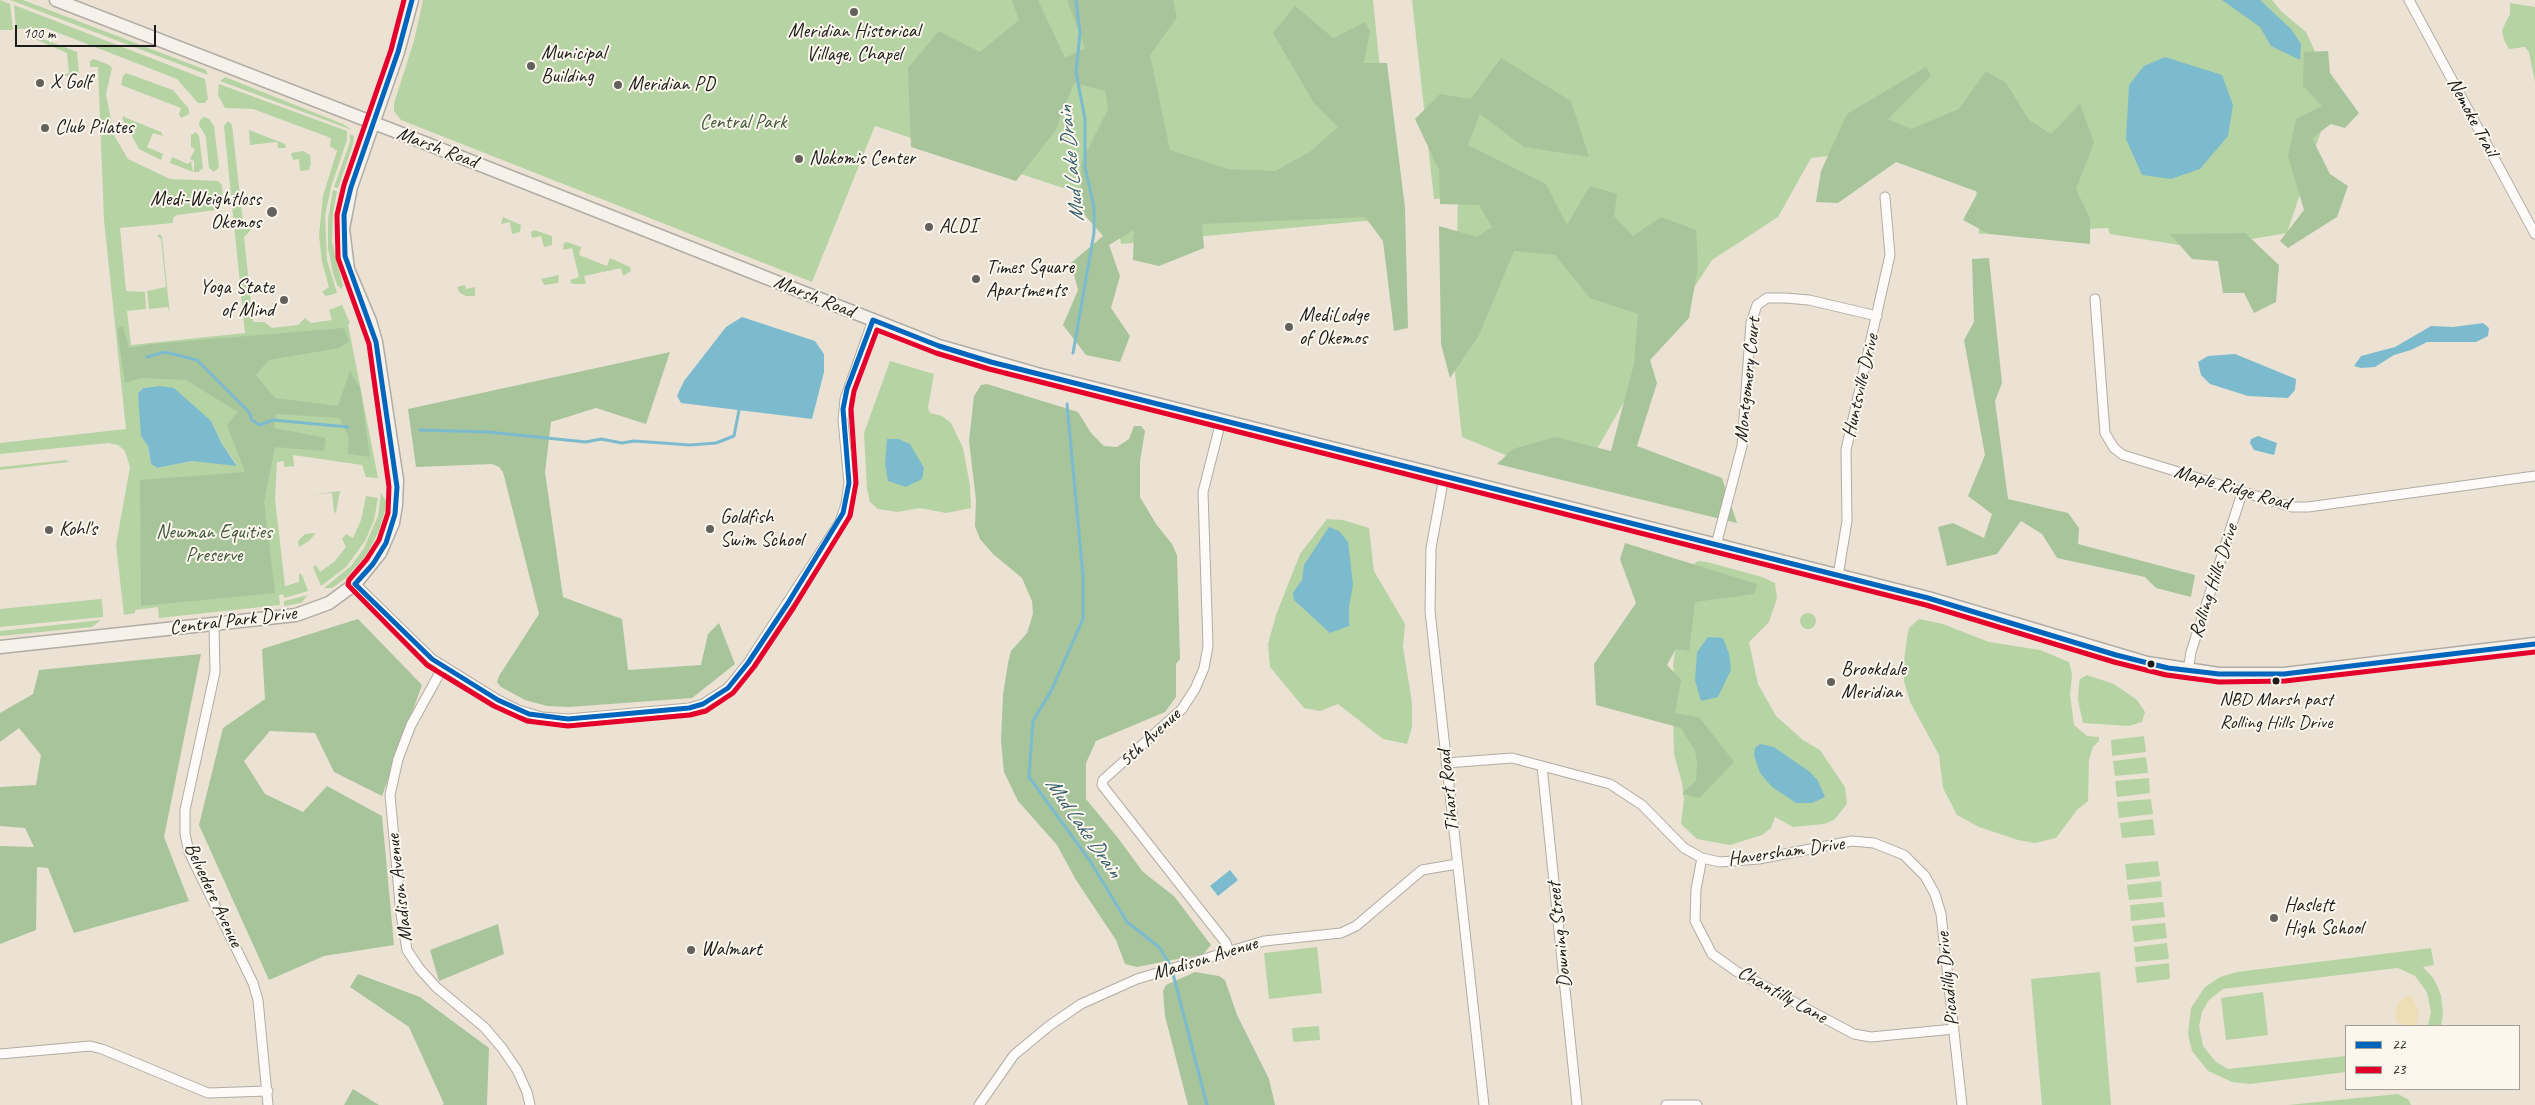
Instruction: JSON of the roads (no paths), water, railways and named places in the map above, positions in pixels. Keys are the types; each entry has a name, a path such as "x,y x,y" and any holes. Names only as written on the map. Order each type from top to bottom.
{"main road":[{"name":"Marsh Road","path":"56,0 939,346 991,362 1221,421 1928,598 2116,655 2188,671 2242,675 2284,674 2535,644"},
{"name":"Central Park Drive","path":"0,647 214,625 305,613 328,603 355,584 373,564 386,543 393,523 397,495 394,457 376,342 370,321 350,275 344,243 347,200 398,52 412,0"}],"street":[{"name":"Nemoke Trail","path":"2409,0 2535,234"},
{"name":"Huntsville Drive","path":"1838,576 1847,521 1846,450 1890,255 1885,197"},
{"name":"Montgomery Court","path":"1716,545 1742,445 1751,323 1757,306 1767,298 1792,298 1877,316"},
{"name":"Maple Ridge Road","path":"2095,299 2104,427 2110,444 2123,455 2284,506 2308,507 2535,476"},
{"path":"355,584 422,650 442,667 508,706 529,714 555,718 690,708 708,701 728,688 748,663 788,603 843,513 849,484 843,420 844,404 873,320"},
{"name":"5th Avenue","path":"1221,421 1204,492 1208,646 1202,674 1190,700 1174,718 1103,780 1102,785 1150,849 1226,943 1229,952"},
{"name":"Tihart Road","path":"1444,477 1431,548 1429,582 1434,655 1484,1105"},
{"name":"Rolling Hills Drive","path":"2188,671 2191,652 2242,493"},
{"name":"Belvedere Avenue","path":"214,625 215,672 185,810 185,834 189,852 254,983 268,1091 268,1105"},
{"name":"Madison Avenue","path":"442,667 411,726 398,759 390,795 400,905 407,950 419,968 436,987 484,1027 502,1048 517,1070 527,1092 530,1105"},
{"name":"Haversham Drive","path":"1446,763 1504,758 1610,784 1628,794 1642,805 1670,836 1684,848 1702,858 1734,862 1852,842 1885,846 1913,861"},
{"name":"Downing Street","path":"1542,766 1578,1105"},
{"name":"Chantilly Lane","path":"1702,858 1694,908 1695,921 1712,954 1736,971 1854,1034 1871,1037 1954,1029"},
{"name":"Picadilly Drive","path":"1913,861 1931,885 1941,914 1962,1105"},
{"name":"Madison Avenue","path":"979,1105 1014,1055 1049,1026 1081,1004 1112,989 1264,941 1341,933 1356,926 1422,870 1457,864"},
{"path":"0,1054 90,1046 102,1049 208,1093 268,1091"},
{"path":"1666,1105 1697,1105"}],"water":[{"path":"2222,0 2260,0 2291,29 2301,44 2300,60 2271,46 2260,27"},
{"path":"2165,57 2222,75 2233,105 2228,136 2200,169 2171,179 2142,175 2126,139 2129,85 2144,66"},
{"path":"742,317 815,341 824,354 824,372 812,419 681,403 677,396 684,381 726,327"},
{"path":"2483,323 2489,328 2488,336 2476,342 2427,342 2411,350 2394,355 2375,367 2361,368 2354,366 2361,356 2395,347 2431,326 2453,327"},
{"path":"2235,354 2296,379 2295,390 2288,398 2248,396 2210,384 2201,375 2198,362 2208,356"},
{"path":"159,386 174,388 211,421 222,444 237,466 192,461 157,468 151,464 148,446 141,436 138,393 143,388"},
{"path":"2258,436 2277,443 2274,455 2254,450 2250,443 2251,439"},
{"path":"887,439 898,439 910,444 924,468 922,479 906,487 888,481 885,464"},
{"path":"1329,527 1339,531 1348,542 1353,584 1349,607 1349,626 1330,633 1294,600 1293,593 1302,580 1304,565"},
{"path":"1708,637 1723,638 1729,654 1731,670 1718,697 1701,701 1695,680 1697,652"},
{"path":"1760,744 1774,747 1810,772 1818,781 1825,797 1812,803 1796,803 1772,787 1760,773 1754,755 1755,748"},
{"path":"1230,870 1238,880 1218,896 1210,886"}],"waterway":[{"name":"Mud Lake Drain","path":"1073,353 1094,233 1094,207 1085,167 1085,119 1076,72 1080,33 1076,0"},
{"path":"147,357 165,352 197,360 249,412 252,420 260,425 273,420 348,427"},
{"name":"Mud Lake Drain","path":"1067,404 1083,576 1083,619 1051,691 1033,721 1029,777 1090,861 1127,922 1159,947 1171,966 1207,1105"},
{"path":"420,430 488,432 586,442 601,439 622,443 634,441 690,445 716,443 734,436 739,410"}],"place":[{"name":"Meridian Historical Village, Chapel","path":"854,12"},
{"name":"Municipal Building","path":"531,66"},
{"name":"X Golf","path":"40,83"},
{"name":"Meridian PD","path":"618,85"},
{"name":"Club Pilates","path":"45,128"},
{"name":"Nokomis Center","path":"799,159"},
{"name":"Medi-Weightloss Okemos","path":"272,212"},
{"name":"ALDI","path":"929,227"},
{"name":"Times Square Apartments","path":"976,279"},
{"name":"Yoga State of Mind","path":"284,300"},
{"name":"MediLodge of Okemos","path":"1289,327"},
{"name":"Goldfish Swim School","path":"710,529"},
{"name":"Kohl's","path":"49,530"},
{"name":"NBD Marsh past Rolling Hills Drive","path":"2276,681"},
{"name":"Brookdale Meridian","path":"1831,682"},
{"name":"Haslett High School","path":"2274,918"},
{"name":"Walmart","path":"691,950"}],"park label":[{"name":"Central Park","path":"743,123"},
{"name":"Newman Equities Preserve","path":"214,544"}]}
